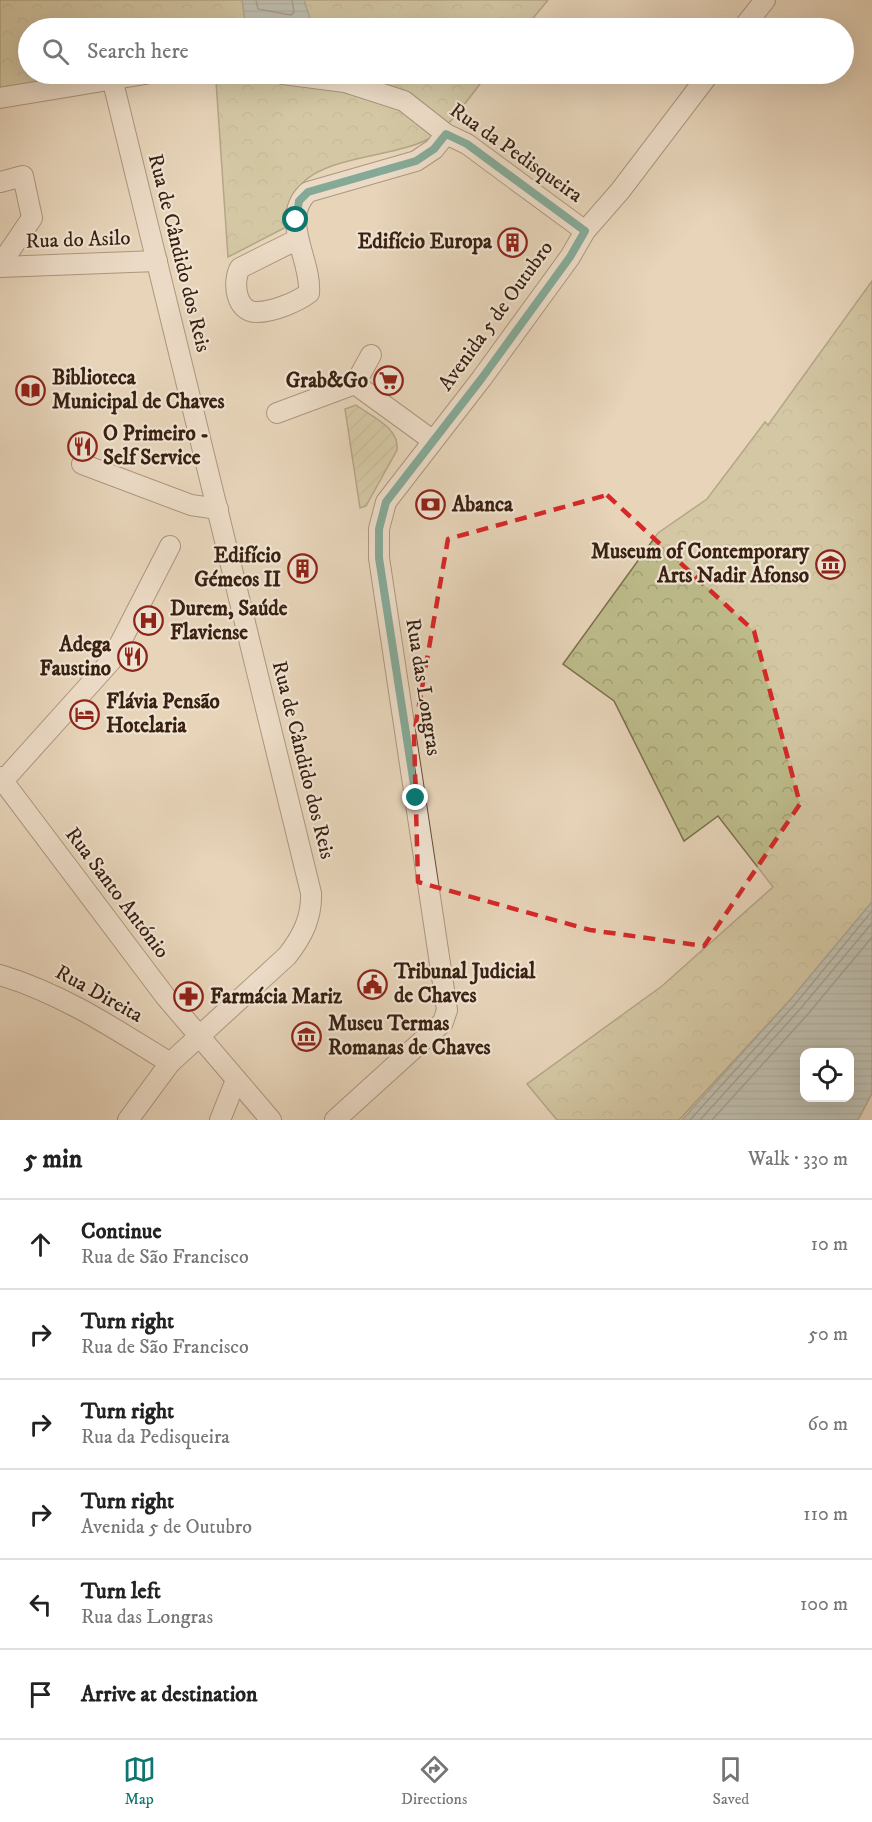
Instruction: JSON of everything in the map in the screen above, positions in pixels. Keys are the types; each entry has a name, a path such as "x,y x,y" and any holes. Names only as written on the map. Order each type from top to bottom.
{"street":[{"path":"751,18 765,0"},
{"path":"0,98 78,84"},
{"name":"Rua de Cândido dos Reis","path":"113,84 311,893 309,918 293,948 199,1035"},
{"name":"Rua da Pedisqueira","path":"351,84 404,101 446,134 467,144 585,231"},
{"name":"Avenida 5 de Outubro","path":"386,502 482,378 570,257 585,231 620,191 701,84"},
{"path":"298,239 299,201 308,192 416,161 434,149 446,134"},
{"path":"0,182 23,176 32,218 0,266"},
{"name":"Rua do Asilo","path":"0,266 157,261"},
{"path":"277,413 355,384 371,355"},
{"path":"355,384 432,440"},
{"path":"82,464 191,505 218,509"},
{"name":"Rua das Longras","path":"335,1120 443,1022 447,1000 379,558 379,529 386,502"},
{"path":"2,779 111,661 171,546"},
{"name":"Rua Santo António","path":"2,779 165,996 271,1120"},
{"name":"Rua Direita","path":"0,975 30,984 81,1007 170,1063"},
{"path":"128,1120 170,1063 199,1035"},
{"path":"220,1120 236,1080"}],"highlighted area":[{"path":"607,495 754,631 800,804 704,946 590,930 418,882 414,734 448,539"}],"green space":[{"path":"0,0 548,0 533,18 18,18 18,84 60,84 0,94"},
{"path":"216,84 480,84 455,116 434,136 414,145 341,163 320,171 303,183 292,201 290,225 228,257"},
{"path":"872,281 872,902 791,999 679,1120 557,1120 527,1084 662,986 773,887 718,816 684,841 614,701 563,664 658,533 707,499 765,422 768,425"},
{"path":"356,405 390,429 397,442 397,450 366,506 360,508 345,409"}],"water":[{"path":"242,0 304,0 310,18 245,18"},
{"path":"872,902 872,1093 858,1120 682,1120 791,999"}],"place":[{"name":"Edifício Europa","path":"513,242"},
{"name":"Grab&Go","path":"389,381"},
{"name":"Biblioteca Municipal de Chaves","path":"31,390"},
{"name":"O Primeiro - Self Service","path":"82,446"},
{"name":"Abanca","path":"431,505"},
{"name":"Museum of Contemporary Arts Nadir Afonso","path":"830,564"},
{"name":"Edifício Gémeos II","path":"302,568"},
{"name":"Durem, Saúde Flaviense","path":"149,621"},
{"name":"Adega Faustino","path":"132,657"},
{"name":"Flávia Pensão Hotelaria","path":"85,714"},
{"name":"Tribunal Judicial de Chaves","path":"373,984"},
{"name":"Farmácia Mariz","path":"189,997"},
{"name":"Museu Termas Romanas de Chaves","path":"307,1036"}],"route":[{"path":"296,220 299,201 308,192 416,161 434,149 446,134 467,144 585,231 570,257 482,378 386,502 379,529 379,558 416,798"}]}
